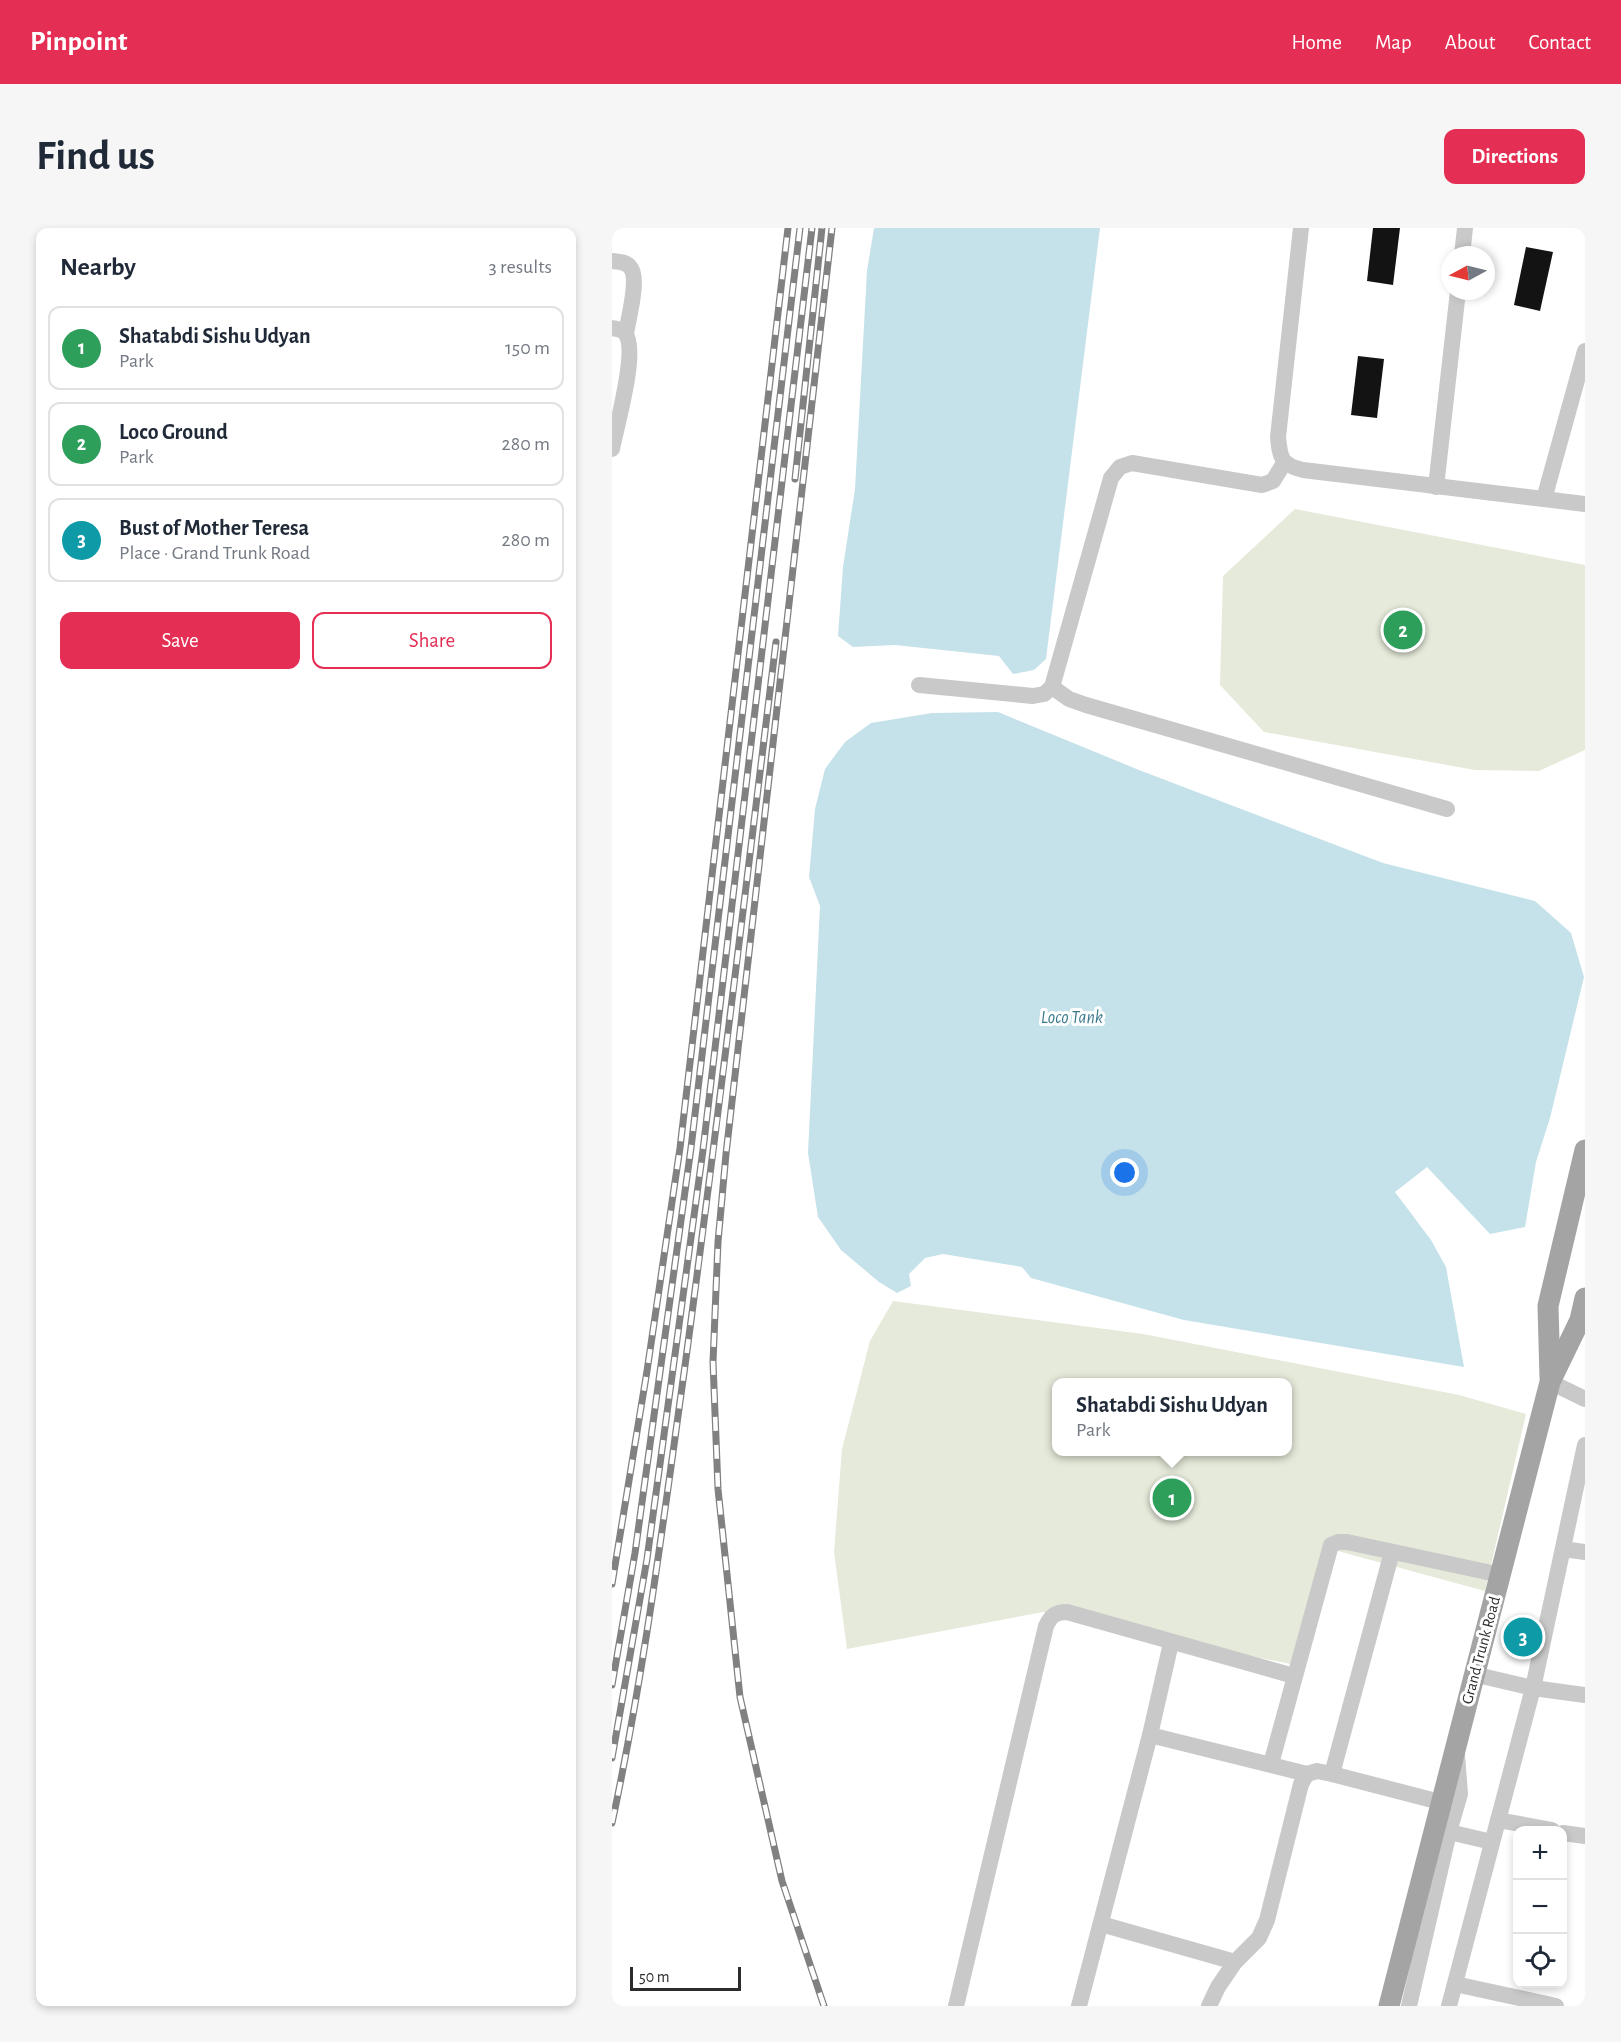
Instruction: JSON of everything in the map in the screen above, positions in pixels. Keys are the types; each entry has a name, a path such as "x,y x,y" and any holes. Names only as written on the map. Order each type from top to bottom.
{"main road":[{"path":"1550,1382 1548,1306 1585,1150"},
{"name":"Grand Trunk Road","path":"1389,2006 1456,1739 1550,1382 1583,1321 1585,1298"}],"street":[{"path":"1301,228 1278,437 1284,463 1303,470 1585,504"},
{"path":"1463,246 1465,228"},
{"path":"612,261 624,262 632,269 635,279 619,331 630,345 628,377 612,445"},
{"path":"1436,487 1457,300"},
{"path":"1544,499 1585,351"},
{"path":"919,685 1033,696 1044,694 1052,687 1111,478 1120,467 1132,463 1262,485 1273,481 1284,463"},
{"path":"1052,687 1069,699 1086,705 1447,809"},
{"path":"1550,1382 1585,1399"},
{"path":"1449,2006 1533,1688 1585,1445"},
{"path":"1271,1764 1331,1545 1347,1542 1501,1575"},
{"path":"1563,1549 1585,1552"},
{"path":"1332,1774 1392,1552"},
{"path":"956,2006 1043,1638 1050,1617 1057,1612 1067,1612 1294,1676"},
{"path":"1079,2006 1150,1735 1171,1643"},
{"path":"1473,1674 1533,1688 1585,1695"},
{"path":"1150,1735 1307,1774 1317,1772 1332,1774 1440,1802"},
{"path":"1410,2006 1449,1832 1460,1794 1456,1739"},
{"path":"1209,2006 1218,1987 1235,1962 1259,1938 1267,1920 1301,1784 1307,1774"},
{"path":"1498,1820 1530,1826"},
{"path":"1449,1832 1492,1842"},
{"path":"1567,1834 1585,1836"},
{"path":"1101,1924 1235,1962"},
{"path":"1455,1984 1556,2006"}],"green space":[{"path":"1295,509 1585,565 1585,750 1539,771 1475,770 1264,732 1220,685 1223,576"},
{"path":"893,1301 1143,1334 1459,1395 1526,1414 1485,1591 1323,1547 1295,1665 1043,1612 847,1649 834,1552 842,1449 870,1341"}],"water":[{"path":"874,228 1100,228 1046,659 1034,670 1013,674 999,656 895,645 853,647 838,636 843,567 855,489 867,271"},
{"name":"Loco Tank","path":"998,712 1139,770 1383,863 1535,901 1571,933 1584,977 1550,1118 1536,1162 1525,1227 1490,1234 1427,1167 1395,1192 1431,1240 1446,1267 1464,1367 1184,1320 1031,1278 1022,1267 943,1254 925,1258 909,1274 911,1286 897,1293 879,1282 841,1250 818,1217 808,1153 820,906 809,877 815,809 825,769 845,742 871,723 932,713"}],"building":[{"path":"1373,228 1400,228 1393,285 1367,281"},
{"path":"1526,247 1553,252 1540,311 1514,305"},
{"path":"1358,356 1384,359 1377,418 1351,415"}],"railway":[{"path":"612,1584 680,1148 788,228"},
{"path":"612,1685 635,1553 691,1148 800,228"},
{"path":"612,1758 647,1559 703,1150 812,228"},
{"path":"795,479 822,228"},
{"path":"824,2006 782,1881 740,1697 718,1489 713,1362 718,1242 726,1154 832,228"},
{"path":"612,1823 643,1655 684,1373 776,642"}],"place":[{"name":"Loco Ground","path":"1403,630"},
{"name":"Shatabdi Sishu Udyan","path":"1172,1498"},
{"name":"Bust of Mother Teresa","path":"1523,1637"}]}
